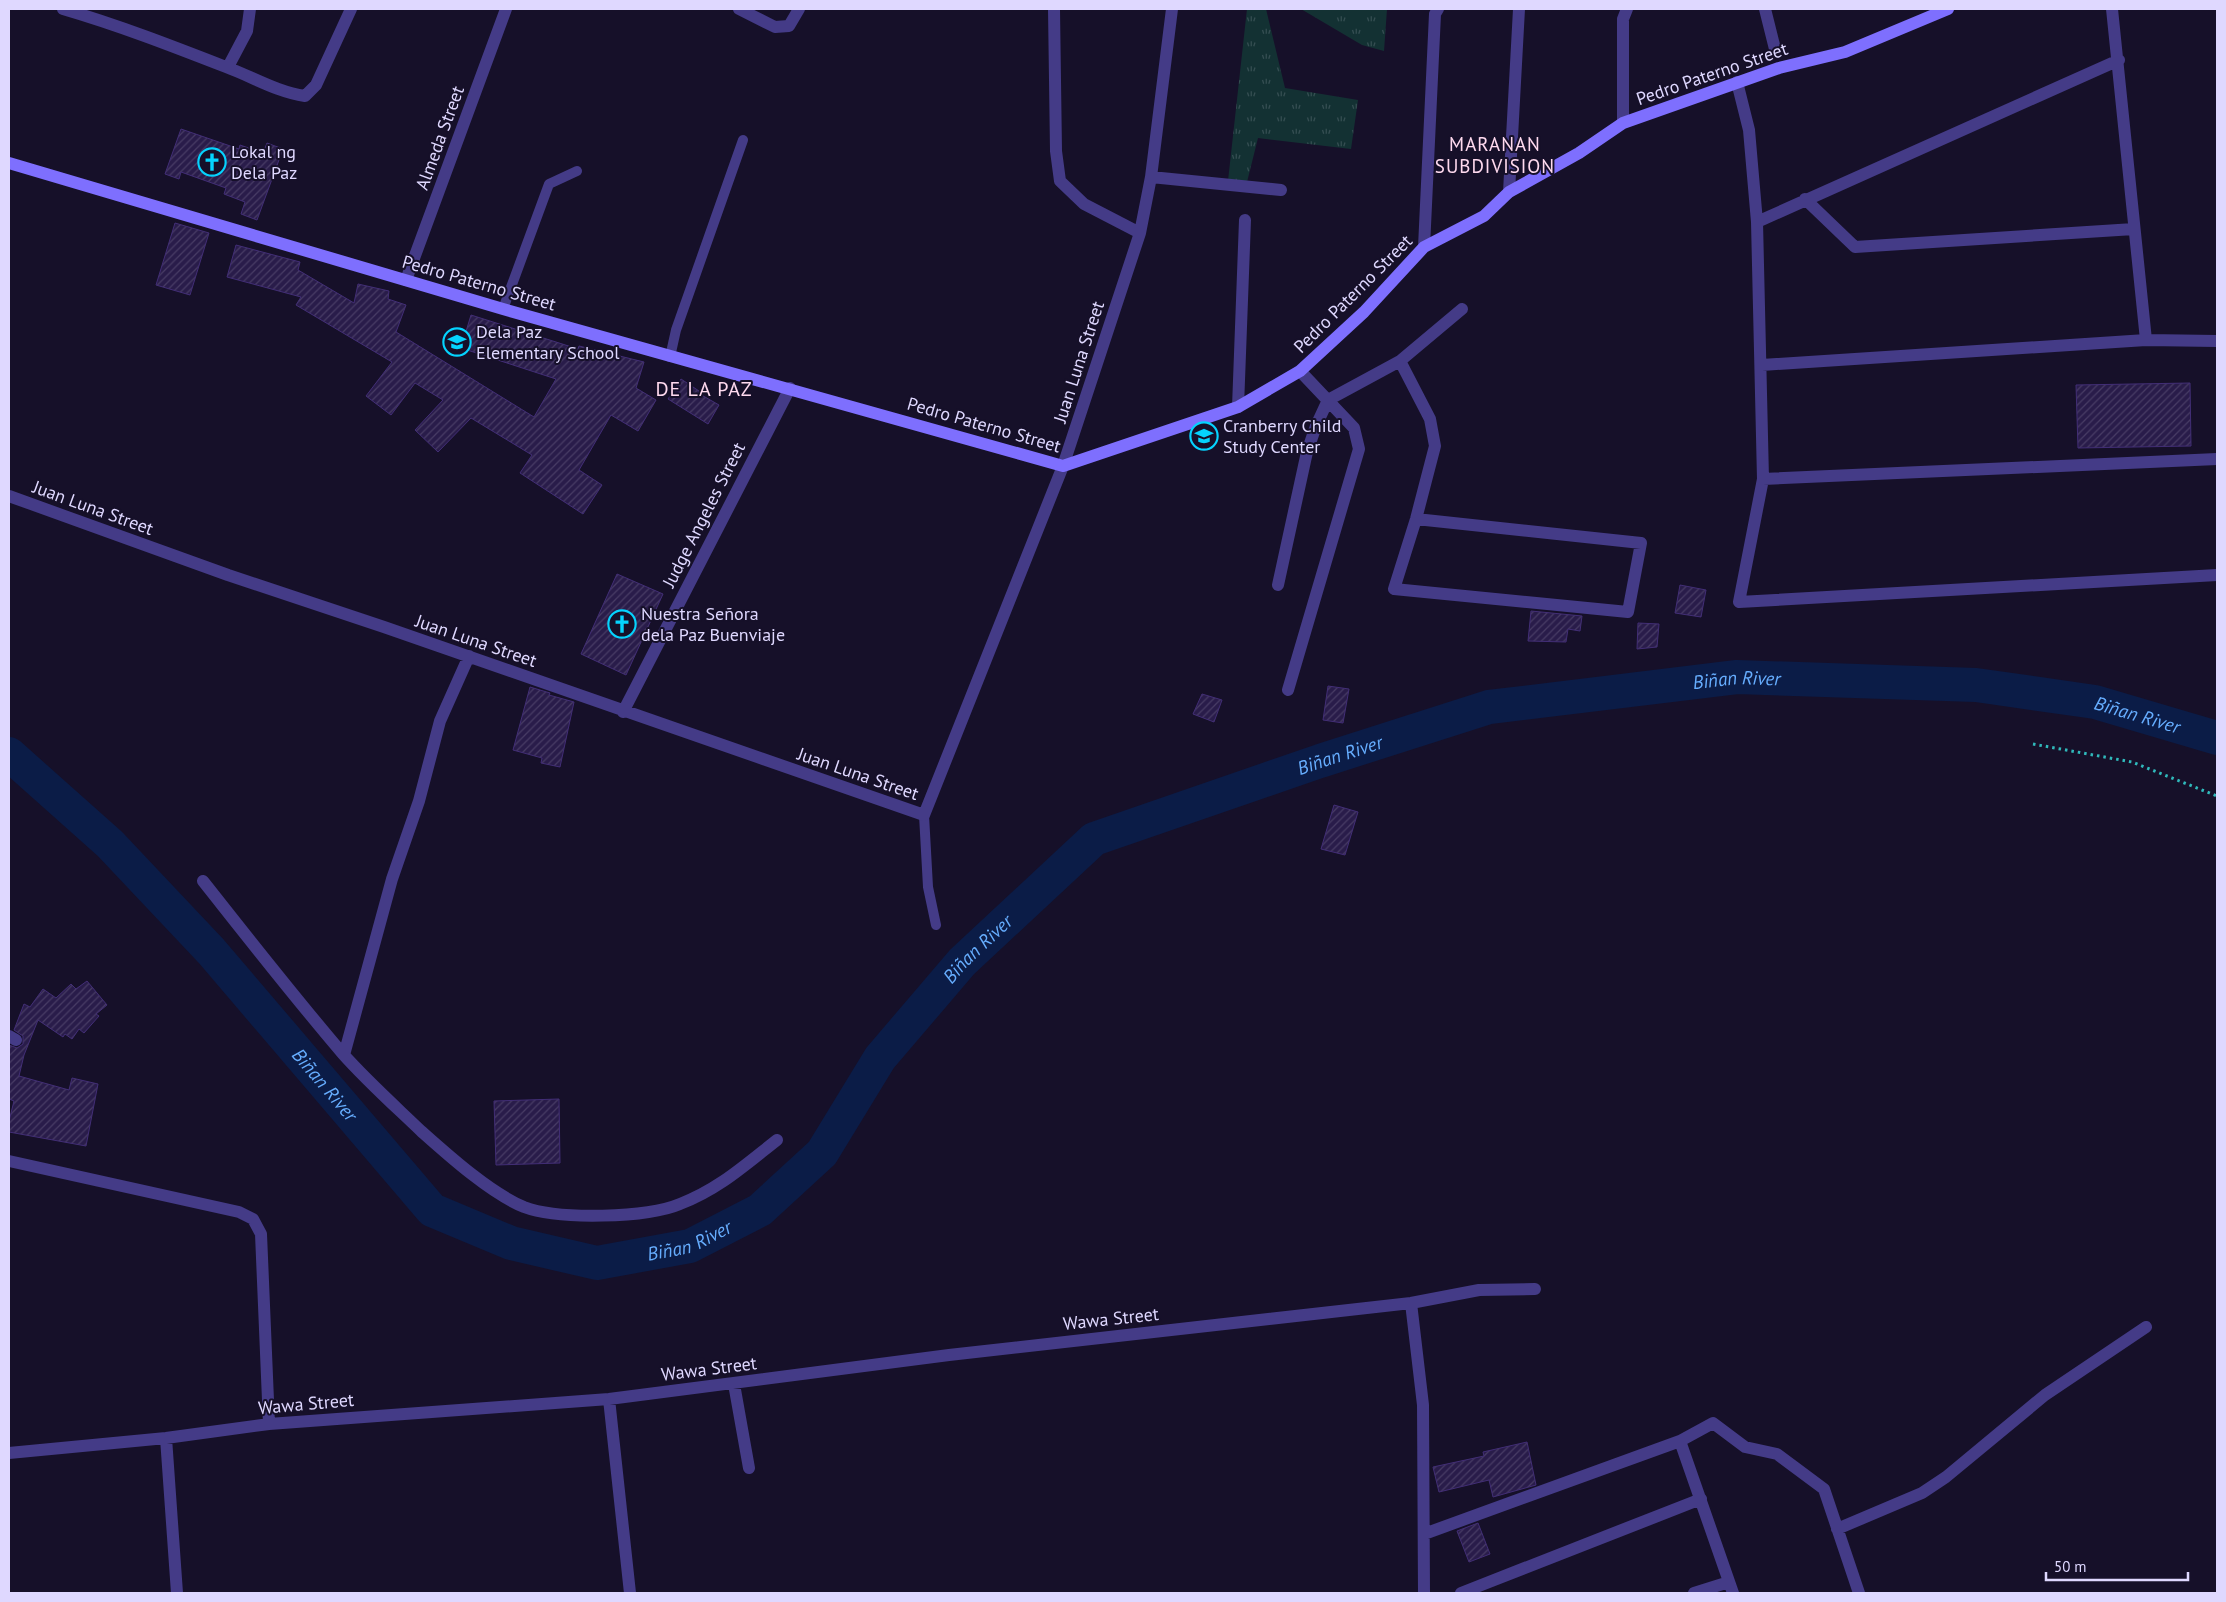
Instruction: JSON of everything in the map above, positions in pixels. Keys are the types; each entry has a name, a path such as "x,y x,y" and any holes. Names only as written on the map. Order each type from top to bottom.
{"street":[{"path":"63,9 96,13 288,93 305,96 316,85 351,9"},
{"path":"228,67 245,36 250,9"},
{"name":"Almeda Street","path":"406,280 506,9"},
{"path":"739,9 775,28 789,26 799,9"},
{"path":"1054,9 1056,151 1060,181 1084,204 1140,233"},
{"name":"Juan Luna Street","path":"9,496 228,575 469,656 623,712 924,815 1064,466 1140,233 1151,177 1172,9"},
{"path":"1424,247 1435,14 1438,9"},
{"path":"1509,192 1519,9"},
{"path":"1623,123 1623,20 1627,9"},
{"path":"1764,9 1775,49"},
{"name":"Pedro Paterno Street","path":"9,163 670,357 790,388 1064,466 1238,407 1300,371 1364,312 1424,247 1484,216 1509,192 1579,153 1623,123 1779,68 1846,52 1948,9"},
{"path":"2112,9 2119,60 2146,340"},
{"path":"1757,222 2119,60"},
{"path":"1737,82 1749,130 1757,222 1762,365 1763,479 1739,602 2217,574"},
{"path":"1151,177 1281,190"},
{"path":"1805,199 1855,247 2134,229"},
{"path":"1238,407 1245,220"},
{"path":"1278,585 1307,452 1328,400 1400,361 1462,309"},
{"path":"1762,365 2146,340 2217,341"},
{"path":"1400,361 1430,418 1435,446 1416,519 1394,589 1628,612 1641,543 1416,519"},
{"path":"1288,690 1359,449 1354,428 1300,371"},
{"name":"Judge Angeles Street","path":"623,712 790,388"},
{"path":"1763,479 2217,460"},
{"path":"344,1055 392,879 419,801 440,721 469,656"},
{"path":"203,881 344,1055 439,1148 480,1180 524,1207 570,1216 654,1211 679,1205 721,1184 777,1140"},
{"path":"9,1161 239,1212 253,1219 261,1234 270,1424"},
{"name":"Wawa Street","path":"9,1452 166,1438 270,1424 609,1399 949,1355 1411,1303 1479,1290 1535,1289"},
{"path":"1411,1303 1424,1405 1424,1593"},
{"path":"1837,1529 1922,1493 1938,1483 2045,1395 2146,1327"},
{"path":"734,1384 749,1468"},
{"path":"609,1399 630,1593"},
{"path":"1424,1534 1680,1441 1713,1423 1745,1447 1777,1454 1824,1489 1859,1593"},
{"path":"166,1438 177,1593"},
{"path":"1680,1441 1731,1587 1694,1593"},
{"path":"1462,1593 1701,1500"}],"lane":[{"path":"670,357 676,330 742,140"},
{"path":"503,309 549,184 577,171"},
{"path":"924,815 928,887 936,925"}],"path":[{"path":"2033,744 2132,762 2217,796"}],"green space":[{"path":"1247,9 1266,9 1285,88 1358,100 1351,149 1258,138 1247,182 1228,181"},
{"path":"1301,9 1387,9 1384,51 1362,45"}],"building":[{"name":"Lokal ng Dela Paz","path":"181,129 239,149 240,145 263,153 267,143 283,149 257,220 241,214 245,202 224,194 226,188 181,172 179,179 165,174"},
{"path":"175,223 209,233 190,295 156,285"},
{"path":"236,245 300,262 298,270 354,303 358,284 389,291 388,299 406,305 396,332 534,417 556,379 461,348 471,315 578,349 579,346 644,362 636,388 656,400 638,431 611,415 579,470 602,485 583,514 520,473 532,455 471,418 438,452 415,430 443,400 415,383 391,415 366,396 392,362 296,305 301,297 227,277"},
{"path":"681,379 699,391 698,393 719,405 708,424 668,399"},
{"path":"2190,383 2191,446 2078,448 2076,385"},
{"name":"Nuestra Señora dela Paz Buenviaje","path":"617,574 663,594 626,675 581,654"},
{"path":"1680,585 1706,590 1701,617 1675,613"},
{"path":"1531,611 1582,616 1580,631 1568,629 1566,642 1528,641"},
{"path":"1638,623 1659,624 1657,647 1637,649"},
{"path":"1328,686 1349,689 1343,723 1323,720"},
{"path":"530,687 574,702 560,767 541,763 542,758 513,750"},
{"path":"1202,694 1222,700 1214,722 1193,714"},
{"path":"1334,805 1358,812 1345,855 1321,849"},
{"path":"87,981 107,1005 96,1014 99,1016 84,1033 79,1029 72,1039 65,1034 63,1037 38,1020 24,1055 19,1076 69,1090 72,1078 98,1084 86,1146 9,1132 9,1121 14,1101 9,1099 9,1045 17,1048 23,1044 23,1036 14,1030 24,1004 30,1007 43,989 56,998 71,984 76,989"},
{"path":"559,1099 560,1163 496,1165 494,1101"},
{"path":"1527,1442 1536,1485 1493,1497 1489,1480 1439,1492 1433,1467 1484,1456 1483,1452"},
{"path":"1478,1523 1490,1554 1469,1562 1457,1531"}],"waterway":[{"name":"Biñan River","path":"9,754 110,844 211,951 432,1210 511,1243 597,1263 690,1246 760,1210 822,1153 880,1058 962,962 1094,839 1320,761 1489,707 1737,677 1976,685 2095,702 2217,738"}],"place":[{"name":"Lokal ng Dela Paz","path":"212,162"},
{"name":"Dela Paz Elementary School","path":"457,342"},
{"name":"Cranberry Child Study Center","path":"1204,436"},
{"name":"Nuestra Señora dela Paz Buenviaje","path":"622,624"}],"district":[{"name":"MARANAN SUBDIVISION","path":"1495,155"},
{"name":"DE LA PAZ","path":"704,389"}]}
